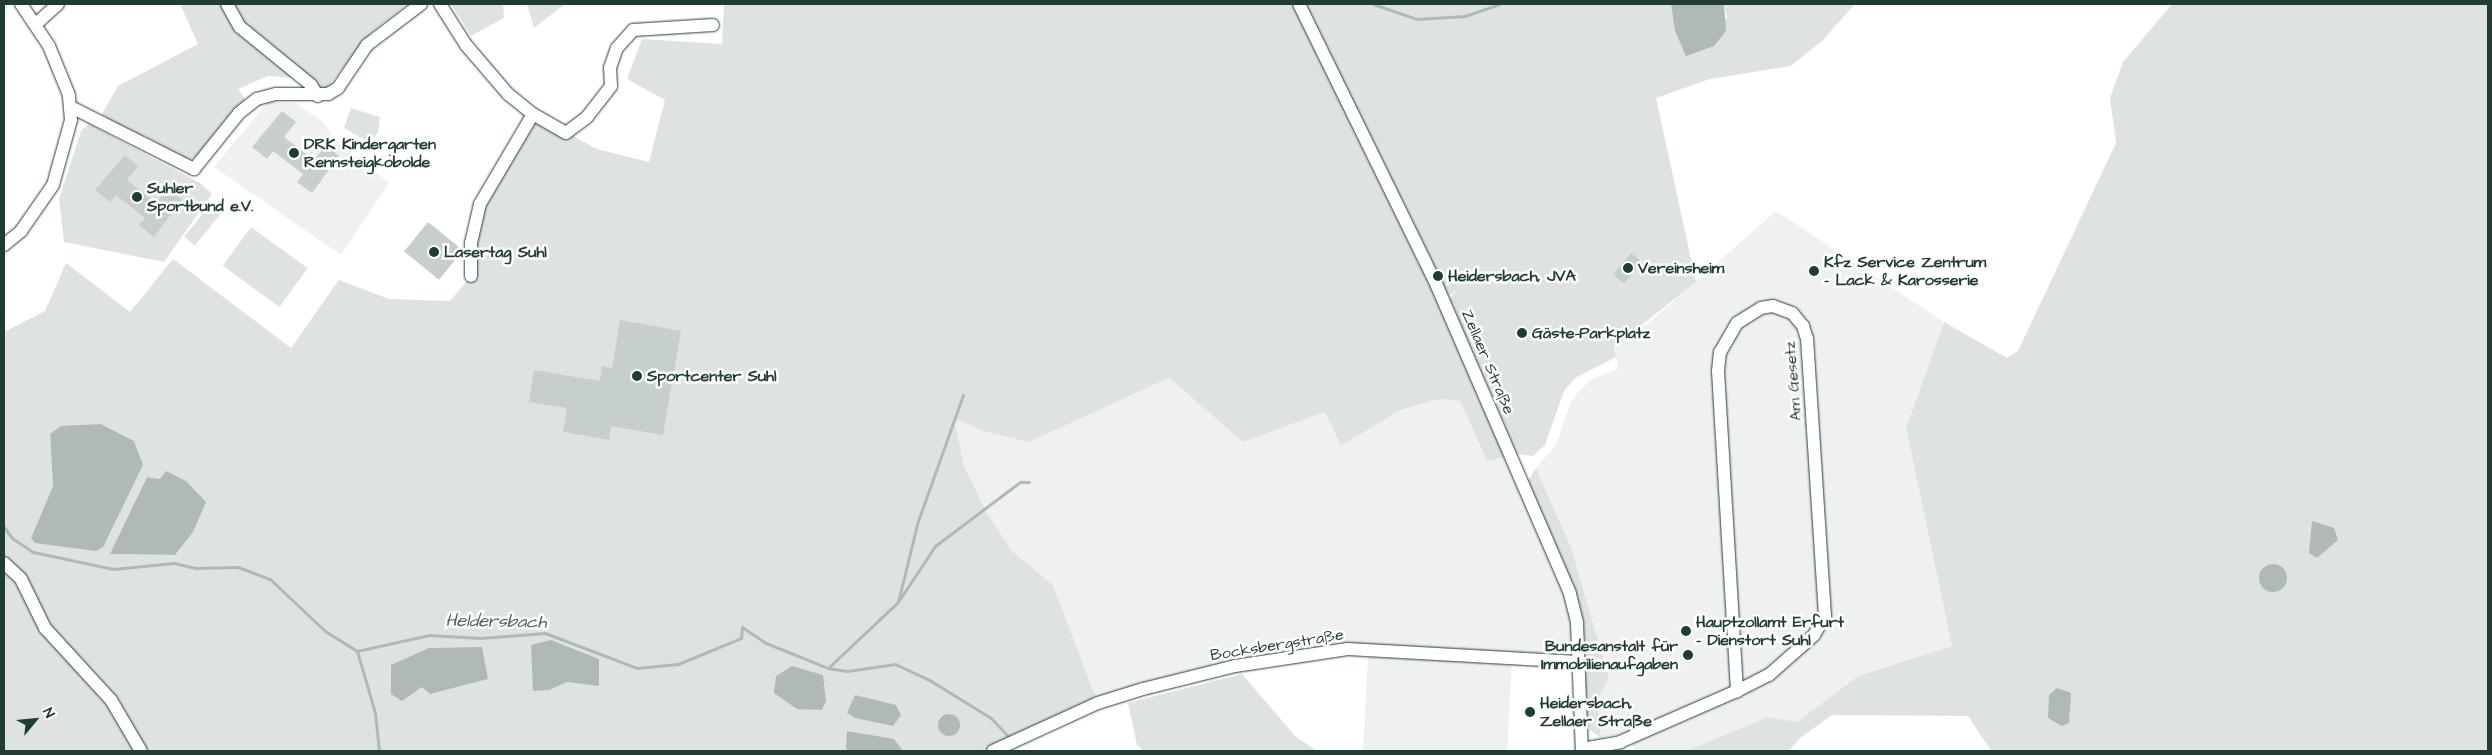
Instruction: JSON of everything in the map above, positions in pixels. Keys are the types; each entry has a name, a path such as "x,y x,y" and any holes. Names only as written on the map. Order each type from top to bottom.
{"street":[{"path":"4,245 21,231 53,185 71,107 66,85 37,23 21,4"},
{"path":"37,23 58,4"},
{"path":"227,4 246,34 311,84 318,96"},
{"path":"71,107 194,169 239,113 257,99 276,94 318,96 338,88 367,45 421,4"},
{"path":"440,4 482,66 533,114 566,133 587,117 611,86 617,48 634,30 713,25"},
{"name":"Zellaer Straße","path":"1300,4 1437,286 1570,594 1577,623 1582,750"},
{"path":"471,276 471,242 480,204 533,114"},
{"name":"Am Gesetz","path":"1582,750 1620,742 1737,691 1769,675 1814,635 1826,616 1807,339 1803,326 1792,313 1773,306 1761,308 1737,323 1720,352 1718,371 1737,691"},
{"path":"4,564 21,578 45,628 111,700 141,751"},
{"name":"Bocksbergstraße","path":"993,751 1098,703 1134,692 1235,666 1312,654 1348,649 1579,662"}],"shaded area":[{"path":"180,4 408,4 373,31 325,90 301,73 296,78 268,76 238,89 245,99 199,155 181,163 172,152 143,135 140,139 102,114 118,86 198,44"},
{"path":"451,4 503,4 504,18 471,36"},
{"path":"527,4 565,4 534,28"},
{"path":"724,4 1296,4 1437,299 1506,456 1487,461 1460,401 1439,399 1401,410 1341,446 1325,412 1243,442 1169,378 1029,442 986,432 954,418 964,466 987,513 1012,551 1053,585 1098,703 993,751 4,751 4,332 45,311 66,263 130,312 173,259 291,348 339,280 389,299 450,301 474,273 480,204 533,114 597,149 649,162 665,100 627,79 642,39 722,44","holes":["101,424 134,441 137,451 31,538 53,486 50,434","166,472 186,481 175,555 111,554 147,477 160,479"]},
{"path":"1299,4 1671,4 1675,31 1727,18 1724,4 1855,4 1823,40 1791,66 1710,79 1656,98 1696,282 1614,347 1616,357 1575,378 1564,391 1545,445 1533,456 1517,454 1449,298 1457,291 1443,299"},
{"path":"1671,4 1724,4 1726,31 1714,46 1686,56 1675,31"},
{"path":"2172,4 2488,4 2488,751 1991,751 1968,716 1832,715 1800,738 1789,751 1686,751 1768,717 1797,722 1858,676 1952,646 1906,428 1944,322 2007,358 2018,351 2116,143 2110,98 2123,62"},
{"path":"268,102 295,103 323,122 334,139 389,183 341,255 214,167"},
{"path":"351,108 380,117 378,132 370,143 344,128"},
{"path":"89,124 200,183 212,194 164,262 64,242 59,199 81,131"},
{"path":"213,201 224,210 195,246 184,237"},
{"path":"1776,211 1944,322 1906,428 1952,646 1858,676 1797,722 1768,717 1686,751 1635,751 1627,732 1601,738 1597,702 1609,678 1571,547 1536,468 1556,445 1570,403 1579,391 1592,379 1618,369 1614,347 1652,320"},
{"path":"251,227 308,268 279,307 223,266"},
{"path":"1169,378 1243,442 1325,412 1341,446 1402,410 1439,399 1460,401 1487,461 1506,456 1567,600 1573,630 1569,651 1553,657 1399,648 1235,666 1098,703 1053,585 1012,551 987,513 964,466 953,417 986,432 1029,442"},
{"path":"101,424 134,441 143,465 103,547 96,551 35,543 31,538 53,486 50,434 61,426"},
{"path":"1536,468 1571,547 1609,678 1597,702 1601,738 1586,727 1584,655 1528,481"},
{"path":"166,471 186,481 206,502 193,532 175,555 110,554 147,477 160,479"},
{"path":"2312,521 2334,528 2338,540 2317,558 2309,553"},
{"path":"2273,564 2283,568 2287,578 2283,588 2273,592 2263,588 2259,578 2263,568"},
{"path":"551,640 599,659 599,686 567,682 549,690 533,691 531,645"},
{"path":"482,647 488,679 430,694 422,687 402,701 391,694 391,665 429,648"},
{"path":"1368,656 1512,664 1507,751 1363,751"},
{"path":"792,666 823,675 826,701 822,710 797,709 774,693 776,676"},
{"path":"1242,674 1295,736 1317,751 1144,751 1137,745 1128,703"},
{"path":"2057,688 2071,693 2069,723 2062,726 2048,718 2049,695"},
{"path":"855,695 896,705 901,715 893,726 855,718 847,713"},
{"path":"949,714 957,717 960,725 957,733 949,736 941,733 938,725 941,717"},
{"path":"847,731 894,739 903,751 851,751 846,749"}],"building":[{"name":"DRK Kindergarten Rennsteigkobolde","path":"282,111 296,122 284,137 314,160 326,145 339,156 312,193 297,182 303,174 273,151 267,159 252,147"},
{"name":"Suhler Sportbund e.V.","path":"125,155 138,166 127,180 156,203 168,188 182,200 154,237 139,225 145,218 116,195 110,202 95,190"},
{"name":"Lasertag Suhl","path":"428,222 463,250 439,280 404,252"},
{"name":"Vereinsheim","path":"1631,253 1642,262 1624,284 1613,275"},
{"name":"Sportcenter Suhl","path":"620,320 681,331 663,435 611,426 609,440 563,432 567,408 529,402 534,370 600,381 602,366 612,368"}],"waterway":[{"path":"1373,4 1417,19 1465,16 1500,4"},
{"path":"828,668 898,602 917,524 963,395"},
{"path":"900,599 935,546 1020,482 1029,482"},
{"name":"Heldersbach","path":"4,527 12,538 33,552 113,569 174,563 196,568 238,567 270,579 325,631 357,651 429,635 481,638 545,633 637,668 678,664 741,638 742,627 766,643 828,668 847,671 895,664 931,681 991,718 1008,736"},
{"path":"357,651 375,713 379,751"}],"place":[{"name":"DRK Kindergarten Rennsteigkobolde","path":"294,153"},
{"name":"Suhler Sportbund e.V.","path":"137,197"},
{"name":"Lasertag Suhl","path":"434,252"},
{"name":"Vereinsheim","path":"1628,268"},
{"name":"Kfz Service Zentrum - Lack & Karosserie","path":"1814,271"},
{"name":"Heidersbach, JVA","path":"1438,276"},
{"name":"Gäste-Parkplatz","path":"1522,333"},
{"name":"Sportcenter Suhl","path":"637,376"},
{"name":"Hauptzollamt Erfurt - Dienstort Suhl","path":"1686,631"},
{"name":"Bundesanstalt für Immobilienaufgaben","path":"1688,655"},
{"name":"Heidersbach, Zellaer Straße","path":"1530,712"}]}
